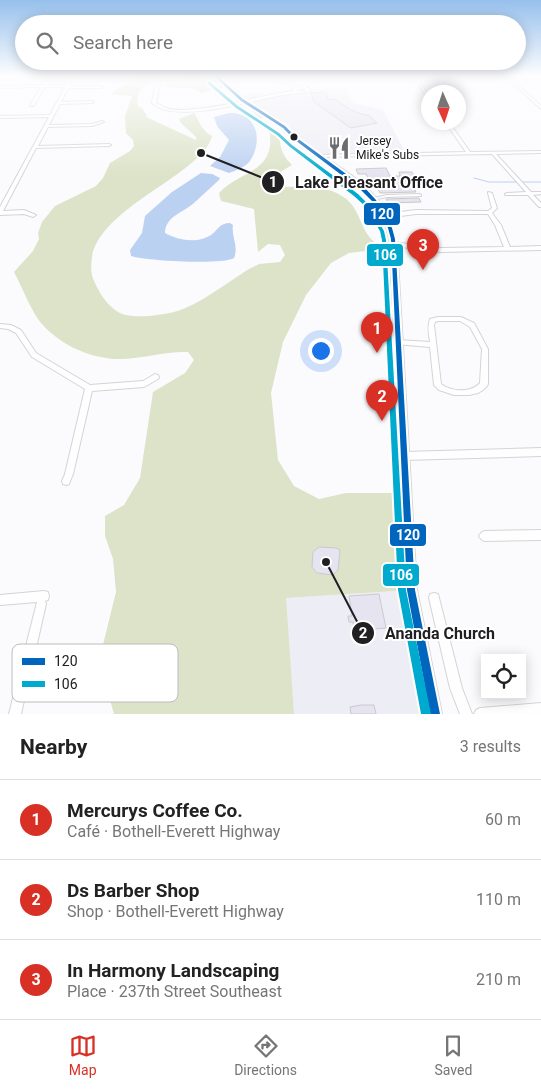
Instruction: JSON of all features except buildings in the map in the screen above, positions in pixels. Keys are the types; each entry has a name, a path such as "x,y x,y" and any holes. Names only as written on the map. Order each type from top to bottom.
{"main road":[{"path":"255,109 284,127 285,130 318,156 362,188 385,216 390,228 393,244 411,590 435,714"}],"street":[{"path":"33,216 24,212 0,212 56,109"},
{"path":"164,109 192,111 202,109"},
{"path":"0,117 52,116"},
{"path":"46,126 92,125 102,122"},
{"path":"453,130 469,153"},
{"path":"35,147 108,145"},
{"path":"318,156 502,152"},
{"path":"534,152 541,159"},
{"path":"476,153 541,152"},
{"path":"493,153 517,182 541,206"},
{"path":"385,216 416,212 489,213 495,208 490,193"},
{"path":"507,194 541,193"},
{"path":"372,199 387,196 419,195"},
{"path":"489,213 498,225 508,249"},
{"path":"393,244 441,250 541,248"},
{"path":"461,319 467,321 472,326 485,349 484,384 482,388 477,391 446,391 438,385 433,346 432,321 461,319"},
{"path":"0,326 14,328 24,337 27,347 34,355 89,388 144,384 155,377"},
{"path":"398,342 433,346"},
{"path":"66,480 70,474 89,388"},
{"path":"404,456 541,452"},
{"path":"484,536 541,534"},
{"path":"434,598 456,688 466,714"},
{"path":"0,600 43,600 32,644"},
{"path":"480,714 541,709"}],"shaded area":[{"path":"255,109 383,110 406,154 318,156"},
{"path":"411,590 435,714 294,714 285,598"}],"green space":[{"path":"127,109 143,109 146,117 196,140 196,137 179,119 194,113 203,128 212,136 206,149 200,156 132,206 106,230 97,243 92,257 92,276 104,299 118,312 130,316 138,316 174,312 202,300 259,264 280,262 285,255 280,245 268,244 258,252 254,209 221,201 219,193 263,162 268,154 270,143 269,129 274,128 280,132 282,150 292,165 265,181 266,186 315,187 342,196 354,208 370,237 385,248 380,259 366,251 349,253 331,263 306,295 283,342 271,393 278,460 294,486 319,499 346,493 406,493 411,590 286,598 294,714 114,714 111,702 178,702 178,644 103,644 116,592 113,559 105,536 105,516 124,505 140,478 153,392 185,373 194,360 188,352 112,359 78,350 58,338 41,323 30,306 14,272 33,251 39,239 38,233 42,222 55,206 96,186 103,178 110,163 130,151 134,146 133,140 126,133 125,116"}],"water":[{"path":"229,113 239,114 252,122 257,137 254,153 250,161 229,173 210,166 220,157 229,140 217,126 214,117"},
{"path":"201,173 212,174 220,178 191,206 168,222 165,233 175,238 194,240 206,238 223,224 230,223 233,225 234,258 184,262 131,256 130,250 142,233 145,216 172,192"}],"waterway":[{"path":"474,178 489,182 541,182"}],"transit line":[{"name":"106","path":"241,109 278,134 356,195 367,205 382,231 402,590 426,714"},
{"name":"120","path":"256,109 284,127 296,139 362,188 374,200 390,228 393,239 411,590 435,714"}],"place":[{"name":"Jersey Mike's Subs","path":"339,148"},
{"name":"Lake Pleasant Office","path":"201,153"},
{"name":"In Harmony Landscaping","path":"423,270"},
{"name":"Mercurys Coffee Co.","path":"377,353"},
{"name":"Ds Barber Shop","path":"382,421"},
{"name":"Ananda Church","path":"326,562"}]}
